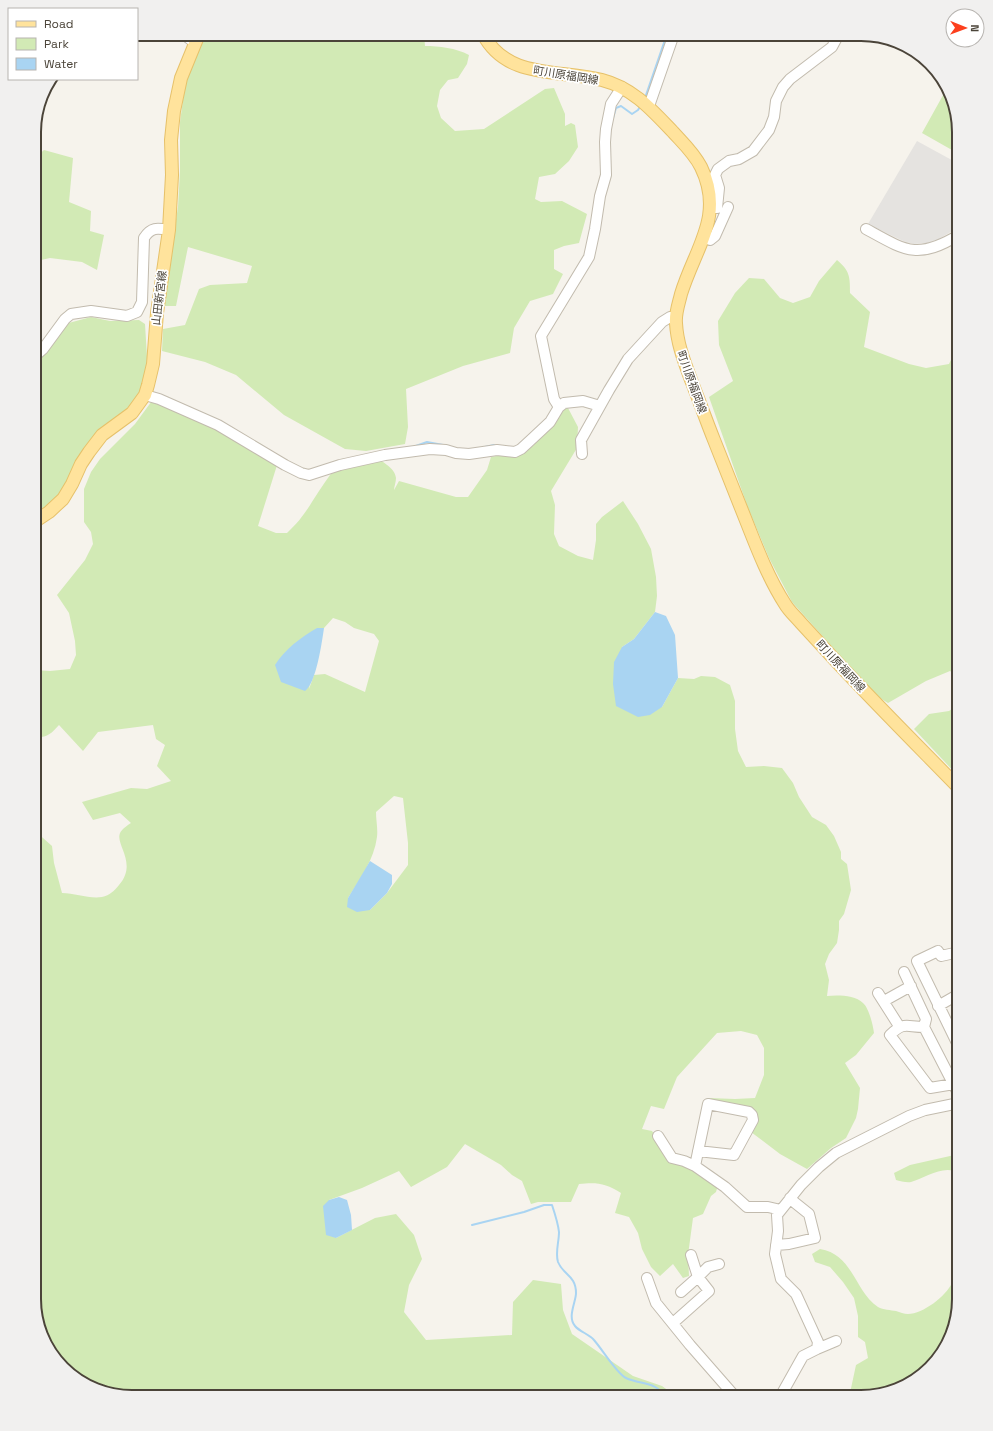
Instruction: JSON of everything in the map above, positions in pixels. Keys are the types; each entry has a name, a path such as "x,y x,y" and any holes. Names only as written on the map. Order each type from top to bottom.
{"main road":[{"name":"山田新宮線","path":"41,517 63,499 81,464 102,435 132,413 144,395 153,364 157,313 169,230 172,175 171,140 174,110 181,78 196,41"},
{"name":"町川原福岡線","path":"486,41 498,54 511,63 528,69 602,80 622,87 649,106 693,153 704,174 714,208 683,288 675,318 677,336 680,349 704,415 756,546 769,576 786,607 876,703 952,781"}],"street":[{"path":"649,106 672,41"},
{"path":"722,221 714,208 719,188 715,175 716,172 729,161 739,159 753,151 769,130 774,117 776,101 783,87 790,79 832,48 836,41"},
{"path":"559,407 554,398 541,336 589,257 600,196 606,175 606,129 611,104 622,87"},
{"path":"704,174 716,172"},
{"path":"703,237 710,240 715,236 728,207"},
{"path":"41,351 65,319 71,314 91,311 109,315 127,316 137,312 142,302 144,238 148,232 156,228 169,230"},
{"path":"866,229 894,244 914,250 935,248 952,239"},
{"path":"582,454 581,440 628,359 662,322 670,317 675,318"},
{"path":"144,395 159,399 218,425 301,474 309,475 317,474 340,465 385,455 430,449 469,454 497,450 515,452 521,449 550,422 559,407 564,403 583,401 600,406"},
{"path":"952,954 941,956 938,951 917,962 952,1033"},
{"path":"904,972 926,1019 924,1027 952,1080"},
{"path":"899,1026 881,997 911,986"},
{"path":"938,1006 952,998"},
{"path":"924,1027 903,1025 899,1026 890,1035 930,1088 952,1084"},
{"path":"696,1166 698,1151 708,1104 749,1112 752,1115 753,1120 734,1155 698,1151"},
{"path":"817,1349 818,1342 796,1294 781,1279 775,1254 778,1231 777,1215 790,1198 819,1167 836,1154 909,1116 925,1110 952,1104"},
{"path":"658,1136 672,1158 684,1160 696,1166 725,1187 747,1207 768,1207 781,1210"},
{"path":"776,1245 815,1238 809,1214 790,1198"},
{"path":"673,1323 709,1291 698,1277 691,1255"},
{"path":"681,1292 708,1268 719,1264"},
{"path":"647,1278 656,1303 729,1390"},
{"path":"784,1390 793,1371 803,1356 836,1341"}],"green space":[{"path":"203,41 425,41 425,46 447,48 469,55 467,64 458,78 448,80 440,90 437,106 441,118 455,131 484,129 545,89 554,88 565,114 565,126 571,123 575,125 578,147 569,161 555,174 539,177 535,199 541,202 562,201 587,214 579,243 554,250 554,269 563,274 553,294 530,301 514,328 510,353 463,366 406,389 408,427 405,444 366,451 345,449 284,415 236,375 205,362 162,351 163,329 185,325 199,289 210,285 247,283 252,266 188,247 176,306 162,306 178,207 180,122 186,78 196,52"},
{"path":"944,94 951,120 952,150 922,133"},
{"path":"44,150 73,158 69,202 91,211 90,231 104,235 97,270 82,262 50,258 41,260 41,153"},
{"path":"837,260 845,268 850,283 850,293 870,312 864,347 909,364 926,368 949,364 952,358 952,672 950,671 926,681 888,703 875,695 792,602 769,558 748,508 709,397 733,381 719,345 718,321 735,293 749,278 764,279 780,298 793,303 810,297 819,281"},
{"path":"91,317 110,321 139,320 145,324 147,357 146,375 137,398 124,412 62,492 41,511 41,353 65,324"},
{"path":"157,394 222,423 261,444 278,462 258,526 276,533 287,533 305,513 341,459 373,455 387,465 395,474 396,478 394,490 399,481 456,497 468,497 487,470 491,457 525,451 534,445 560,409 568,408 578,427 577,448 551,491 555,505 554,534 559,546 578,556 593,560 596,540 596,524 602,517 623,501 638,524 651,549 656,577 657,596 655,612 634,639 622,647 662,707 678,678 694,679 701,676 715,677 730,685 735,701 735,729 738,751 746,767 764,766 782,768 793,783 799,797 812,817 826,825 834,836 841,852 841,859 847,864 851,890 844,914 839,921 837,943 829,954 825,964 829,980 827,996 851,997 860,1000 865,1005 869,1013 874,1033 856,1055 845,1063 860,1088 856,1118 846,1138 831,1148 807,1169 780,1154 751,1132 755,1119 709,1098 755,1098 764,1075 764,1048 757,1035 741,1031 717,1033 677,1077 664,1109 651,1106 642,1129 652,1131 662,1146 676,1157 688,1157 711,1171 718,1185 716,1192 711,1196 703,1214 693,1218 688,1255 689,1276 683,1278 673,1264 660,1276 651,1267 642,1249 638,1233 629,1217 615,1213 621,1193 616,1190 601,1184 579,1184 571,1202 538,1202 531,1204 522,1181 512,1175 501,1165 465,1144 447,1167 411,1187 399,1171 362,1188 329,1200 336,1238 375,1218 396,1214 414,1235 422,1259 409,1285 404,1312 426,1340 512,1335 513,1302 533,1280 561,1284 563,1310 572,1334 633,1376 662,1386 668,1390 126,1390 109,1387 87,1378 68,1363 53,1344 44,1322 41,1299 41,836 52,846 54,863 62,893 92,897 102,897 110,894 119,885 124,877 126,862 119,838 120,833 131,823 120,813 93,820 82,802 131,788 147,789 171,781 157,766 165,745 156,739 153,725 98,732 83,751 59,725 48,735 41,737 41,670 70,669 76,655 75,641 69,613 57,595 85,560 93,544 91,532 84,522 84,489 91,472 100,459 135,424","holes":["333,618 345,622 354,628 374,634 379,641 365,692 325,674 314,675 309,689 317,628 324,628","394,796 403,798 408,843 408,865 387,893 370,910 348,898 366,869 373,854 377,834 376,812"]},
{"path":"952,709 952,770 914,729 929,714 949,711"},
{"path":"952,1156 952,1171 941,1171 911,1182 896,1180 894,1173 910,1165"},
{"path":"820,1249 831,1252 840,1258 847,1266 870,1300 878,1307 908,1314 927,1308 945,1293 952,1283 951,1311 945,1334 940,1344 925,1363 906,1378 896,1383 873,1389 851,1390 856,1365 868,1358 865,1342 858,1337 858,1316 854,1298 830,1267 815,1262 812,1254"}],"shaded area":[{"path":"917,141 952,160 952,231 937,240 928,243 914,244 903,241 868,224"}],"water":[{"path":"655,612 666,616 675,635 678,678 662,707 650,715 638,717 616,706 613,684 614,662 622,647 634,639"},
{"path":"317,628 324,628 318,662 309,687 305,691 281,682 275,665 279,659 293,644"},
{"path":"370,861 392,875 392,884 387,893 370,910 357,912 347,907 348,898"},
{"path":"339,1197 347,1200 351,1215 352,1230 336,1238 326,1235 323,1206 329,1200"}],"waterway":[{"path":"645,98 665,41"},
{"path":"613,118 616,108 621,106 632,114 638,110 641,105"},
{"path":"413,447 427,442 443,445"},
{"path":"485,447 494,445"},
{"path":"472,1225 524,1212 544,1205 552,1205 559,1232 557,1259 560,1266 574,1282 575,1287 576,1297 572,1314 575,1326 594,1340 622,1376 648,1384 659,1390"}]}
